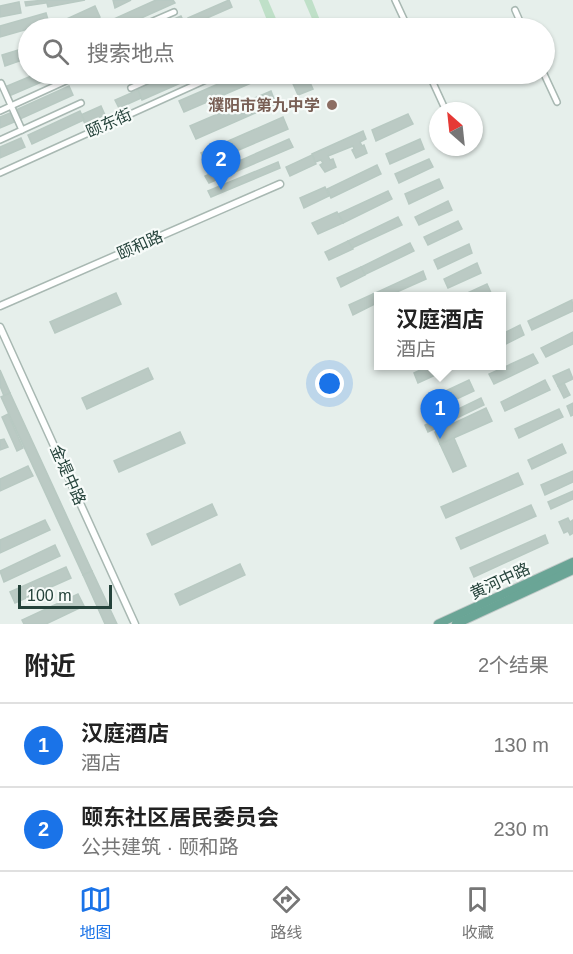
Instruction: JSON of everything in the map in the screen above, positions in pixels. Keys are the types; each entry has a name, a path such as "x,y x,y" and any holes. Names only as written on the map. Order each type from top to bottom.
{"main road":[{"name":"黄河中路","path":"438,624 573,562"},
{"name":"黄河中路","path":"456,624 573,570"}],"street":[{"path":"395,0 403,18"},
{"path":"515,10 519,18"},
{"path":"160,18 174,12"},
{"path":"1,82 22,130"},
{"path":"0,111 59,84"},
{"path":"130,87 137,84"},
{"name":"颐东街","path":"0,172 197,84"},
{"path":"434,84 442,102"},
{"path":"549,84 557,102"},
{"path":"0,140 81,103"},
{"name":"颐和路","path":"0,306 280,184"},
{"name":"金堤中路","path":"0,327 135,624"}],"green space":[{"path":"259,0 268,0 276,18 266,18"},
{"path":"304,0 312,0 319,18 312,18"}],"building":[{"path":"45,0 46,3 26,6 25,2"},
{"path":"46,0 85,0 48,7"},
{"path":"113,0 131,0 115,8"},
{"path":"156,0 173,0 175,3 141,18 116,18"},
{"path":"229,0 232,7 207,18 188,18"},
{"path":"19,2 21,13 0,17 0,6"},
{"path":"95,6 100,17 98,18 69,18"},
{"path":"46,13 48,18 28,18"},
{"path":"18,21 18,32 0,37 0,26"},
{"path":"18,50 18,61 5,66 2,55"},
{"path":"18,82 18,84 37,84 9,96 5,87"},
{"path":"147,84 178,84 142,100 137,88"},
{"path":"218,84 249,84 184,112 179,101"},
{"path":"293,84 311,84 313,89 298,95"},
{"path":"69,86 73,95 20,119 16,110"},
{"path":"138,90 141,98 119,108 115,100"},
{"path":"271,91 276,104 196,139 190,126"},
{"path":"101,106 105,115 85,124 81,115"},
{"path":"80,111 84,120 32,144 28,135"},
{"path":"10,113 14,122 0,128 0,117"},
{"path":"408,114 413,124 376,141 372,130"},
{"path":"283,117 288,129 206,164 201,153"},
{"path":"363,131 366,139 360,142 367,153 356,158 352,150 353,146 328,156 330,160 333,159 336,167 325,172 320,165 323,163 321,160 315,162 312,154"},
{"path":"21,138 25,147 0,158 0,147"},
{"path":"289,139 293,147 209,183 205,176"},
{"path":"420,139 424,149 390,164 386,154"},
{"path":"312,155 316,164 290,176 286,167"},
{"path":"429,159 433,167 399,183 395,174"},
{"path":"278,162 280,168 211,197 208,191"},
{"path":"377,165 381,174 331,198 327,189"},
{"path":"439,179 443,188 409,204 405,194"},
{"path":"325,187 329,196 304,208 300,198"},
{"path":"388,191 392,199 343,223 338,214"},
{"path":"448,201 452,210 419,225 415,217"},
{"path":"337,212 343,223 318,234 312,223"},
{"path":"398,217 402,225 352,248 348,241"},
{"path":"458,221 462,229 428,245 424,237"},
{"path":"348,241 353,249 329,260 325,252"},
{"path":"410,243 414,251 364,275 361,267"},
{"path":"469,244 472,253 438,269 434,260"},
{"path":"477,263 481,273 448,288 444,279"},
{"path":"361,267 365,275 341,287 337,278"},
{"path":"423,271 426,279 397,292 377,292"},
{"path":"487,284 491,292 470,292"},
{"path":"116,293 121,304 55,333 50,322"},
{"path":"373,294 374,296 374,304 353,315 349,305"},
{"path":"572,300 573,311 532,330 528,321"},
{"path":"520,325 524,335 506,344 506,332"},
{"path":"573,332 573,344 546,357 541,348"},
{"path":"533,354 538,363 494,384 489,374 498,370 506,370 506,366"},
{"path":"148,368 153,379 87,409 82,398"},
{"path":"569,369 573,379 558,386 553,376"},
{"path":"0,370 10,393 4,396 0,386"},
{"path":"420,370 446,370 418,383 414,373"},
{"path":"469,380 474,391 431,411 426,400"},
{"path":"545,380 550,390 505,411 501,402"},
{"path":"564,383 570,395 564,398 558,386"},
{"path":"10,393 92,571 83,575 1,397"},
{"path":"481,398 484,405 428,432 425,425"},
{"path":"573,403 573,415 571,416 567,406"},
{"path":"486,408 492,421 440,444 435,432"},
{"path":"559,409 563,417 519,438 515,429"},
{"path":"8,414 23,448 17,451 2,417"},
{"path":"180,432 185,443 119,472 114,461"},
{"path":"454,438 466,466 453,472 440,444"},
{"path":"4,439 8,447 0,450 0,440"},
{"path":"562,444 566,453 532,469 528,460"},
{"path":"28,466 33,476 0,491 0,479"},
{"path":"573,471 573,482 545,495 541,485"},
{"path":"518,473 523,484 446,518 441,507"},
{"path":"573,491 573,499 551,509 548,502"},
{"path":"212,504 217,515 152,545 147,534"},
{"path":"531,505 536,516 461,549 456,538"},
{"path":"568,518 570,522 573,520 573,533 570,535 568,531 564,533 559,522"},
{"path":"45,520 50,530 0,553 0,540"},
{"path":"545,535 548,543 474,577 470,568"},
{"path":"55,545 60,556 4,582 0,571"},
{"path":"240,564 245,575 180,605 175,594"},
{"path":"66,567 71,578 15,603 10,592"},
{"path":"92,571 117,624 105,624 83,575"},
{"path":"78,594 84,606 46,624 24,624 22,620"}],"place":[{"name":"濮阳市第九中学","path":"332,105"},
{"name":"颐东社区居民委员会","path":"221,190"},
{"name":"汉庭酒店","path":"440,439"}]}
